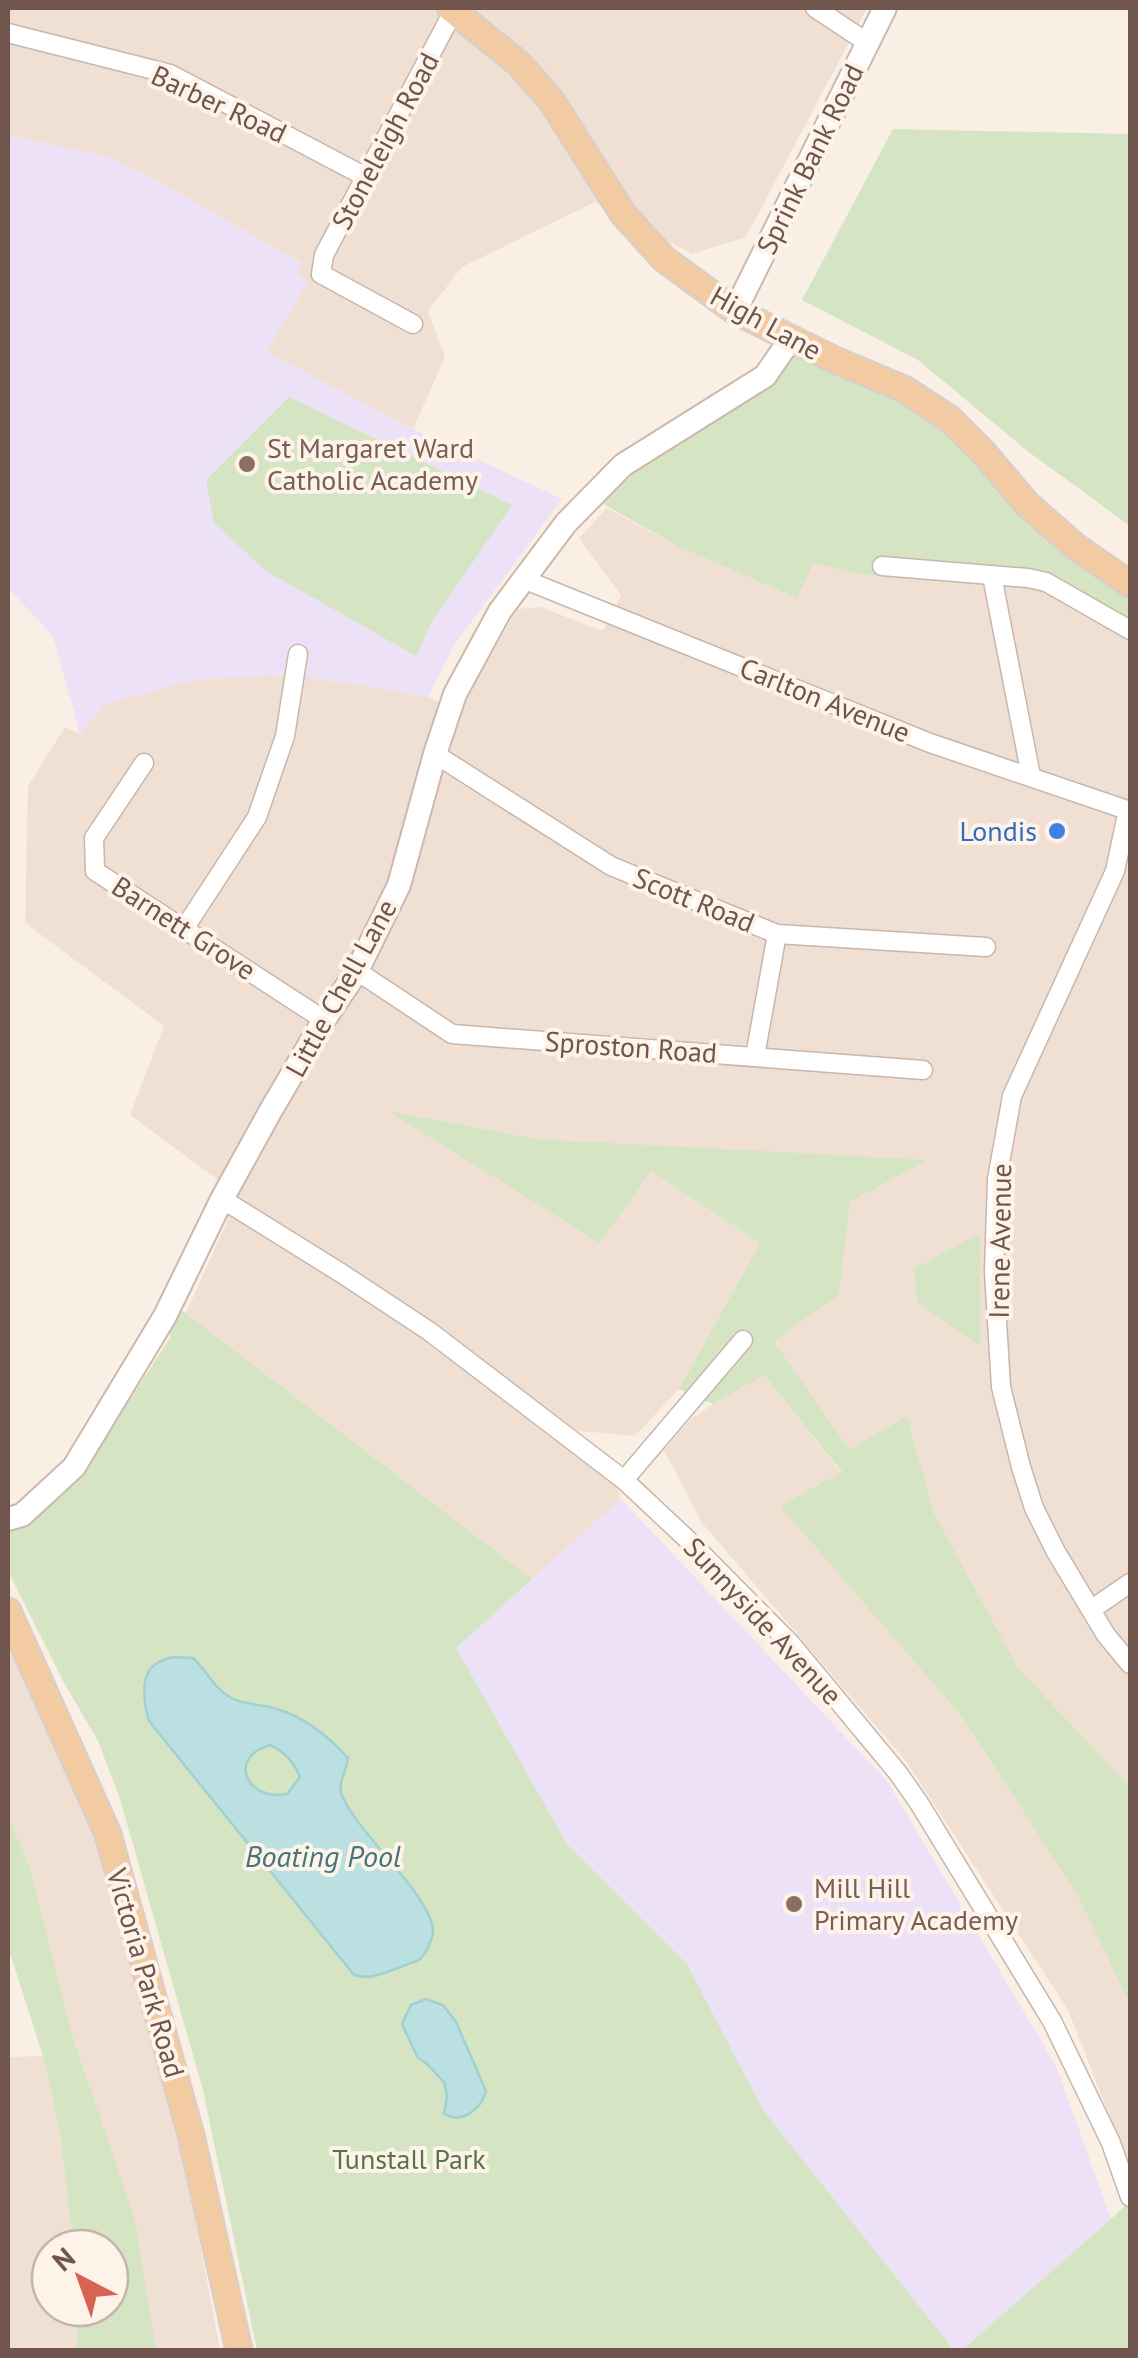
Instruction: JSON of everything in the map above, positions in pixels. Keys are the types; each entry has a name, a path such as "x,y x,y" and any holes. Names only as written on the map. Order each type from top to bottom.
{"main road":[{"name":"High Lane","path":"452,8 518,63 551,100 601,183 641,236 664,259 735,310 790,340 904,388 950,419 1036,511 1076,546 1130,584"},
{"name":"Victoria Park Road","path":"8,1611 108,1834 191,2136 239,2350"}],"street":[{"name":"Stoneleigh Road","path":"413,324 321,274 324,254 452,8"},
{"path":"816,8 868,44"},
{"name":"Sprink Bank Road","path":"735,310 885,8"},
{"name":"Barber Road","path":"8,32 170,74 366,177"},
{"name":"Little Chell Lane","path":"8,1519 22,1515 74,1466 165,1316 222,1199 324,1020 358,971 399,885 454,694 500,611 566,524 623,465 765,376 790,340"},
{"path":"882,566 1046,582 1130,630"},
{"path":"992,576 1031,776"},
{"name":"Carlton Avenue","path":"523,579 930,743 1129,810"},
{"path":"184,929 257,817 285,736 298,654"},
{"name":"Scott Road","path":"435,754 611,866 778,934 986,946"},
{"name":"Barnett Grove","path":"144,763 94,838 96,870 324,1020"},
{"name":"Irene Avenue","path":"1129,810 1115,871 1012,1096 997,1178 994,1272 1001,1387 1034,1508 1106,1635 1130,1664"},
{"path":"755,1056 778,934"},
{"name":"Sproston Road","path":"358,971 452,1034 923,1070"},
{"name":"Sunnyside Avenue","path":"222,1199 429,1331 624,1480 791,1644 919,1803 1052,2021 1111,2143 1130,2197"},
{"path":"624,1480 743,1340"},
{"path":"1092,1609 1130,1582"}],"shaded area":[{"path":"8,8 867,8 746,237 692,254 595,202 462,267 428,311 445,357 413,429 266,352 308,281 298,273 301,263 145,174 107,157 8,135"},
{"name":"St Margaret Ward Catholic Academy","path":"8,135 107,157 145,174 302,264 298,273 308,280 267,352 413,429 562,499 455,644 428,697 286,675 192,680 103,705 80,734 53,636 8,588"},
{"path":"607,508 679,547 797,598 814,561 854,574 1043,591 1130,639 1130,1787 1018,1669 934,1513 907,1416 849,1449 774,1341 839,1295 850,1202 924,1161 538,1139 392,1112 600,1242 651,1171 760,1243 679,1389 635,1436 559,1429 611,1470 621,1499 532,1579 186,1313 239,1195 130,1115 164,1026 25,923 28,786 65,727 80,734 103,705 192,680 286,675 428,697 459,712 517,609 540,607 603,631 621,595 579,538"},
{"path":"763,1374 842,1473 781,1506 963,1718 1077,1895 1130,2004 1130,2168 1068,2010 906,1761 702,1523 664,1450 691,1419"},
{"name":"Mill Hill Primary Academy","path":"621,1499 887,1781 1056,2066 1111,2219 962,2350 954,2350 763,2110 687,1964 567,1844 455,1647"},
{"path":"8,1611 108,1834 191,2135 194,2213 220,2350 156,2350 136,2223 73,2037 30,1867 8,1815"},
{"path":"43,2056 60,2133 71,2228 30,2228 30,2328 76,2328 77,2350 8,2350 8,2057"}],"green space":[{"path":"893,129 1130,134 1130,526 1026,450 918,360 802,300"},
{"path":"790,340 904,389 1130,583 1130,639 1043,591 854,574 814,562 797,598 679,547 591,497 704,412"},
{"path":"289,397 512,505 431,623 416,656 266,571 214,523 206,480"},
{"path":"388,1111 538,1139 927,1160 850,1202 839,1295 774,1341 849,1449 907,1416 934,1513 1018,1668 1130,1787 1130,2004 1077,1895 963,1718 780,1506 842,1472 764,1375 713,1404 679,1389 760,1243 651,1171 600,1243"},
{"path":"980,1233 980,1346 917,1302 914,1269"},
{"name":"Tunstall Park","path":"170,1305 186,1313 532,1579 456,1648 567,1844 687,1964 763,2110 954,2350 257,2350 203,2090 120,1799 98,1741 8,1571 8,1529 84,1471 171,1336 160,1325"},
{"path":"8,1815 30,1867 73,2037 136,2223 156,2350 77,2350 76,2328 130,2328 130,2228 71,2228 60,2133 43,2056 8,1947"},
{"path":"1130,2201 1130,2350 962,2350 1111,2219"}],"water":[{"name":"Boating Pool","path":"170,1658 193,1658 231,1698 297,1717 348,1758 342,1795 429,1917 433,1934 420,1959 374,1976 354,1975 149,1721 145,1699 147,1675 156,1664","holes":["270,1745 288,1758 300,1777 287,1794 262,1792 247,1778 248,1760 256,1751"]},
{"path":"426,1999 443,2005 456,2022 486,2091 475,2109 464,2116 444,2114 444,2082 418,2058 402,2024 411,2005"}],"place":[{"name":"St Margaret Ward Catholic Academy","path":"247,464"},
{"name":"Londis","path":"1057,831"},
{"name":"Mill Hill Primary Academy","path":"794,1904"}]}
